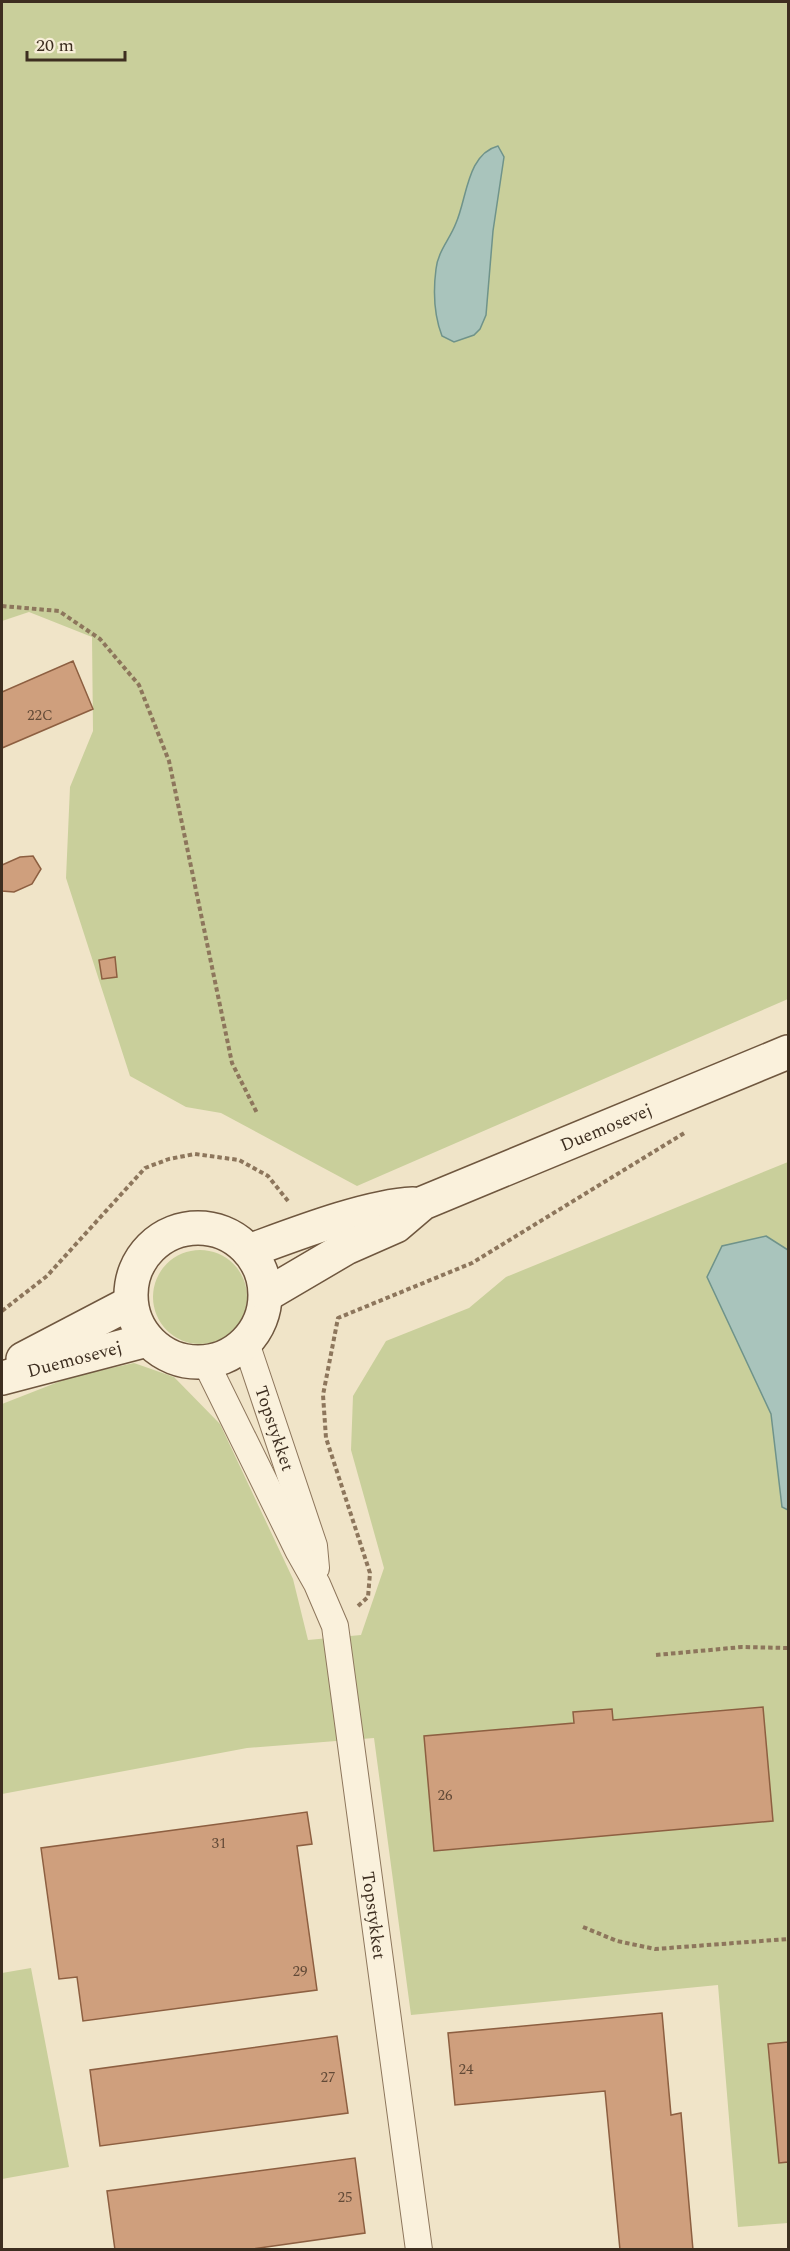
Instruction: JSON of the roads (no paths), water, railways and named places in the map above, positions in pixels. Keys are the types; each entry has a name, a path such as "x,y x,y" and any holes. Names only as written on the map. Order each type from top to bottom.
{"street":[{"name":"Duemosevej","path":"266,1295 346,1248 396,1226 423,1203 789,1052"},
{"name":"Duemosevej","path":"249,1251 398,1204 423,1203"},
{"path":"207,1228 230,1235 249,1251 261,1271 266,1295 261,1321 246,1343 228,1356 206,1363 184,1362 164,1354 147,1340 136,1323 130,1303 132,1278 142,1256 159,1239 182,1229 207,1228"},
{"name":"Duemosevej","path":"2,1370 130,1303"},
{"name":"Duemosevej","path":"2,1378 147,1340"},
{"name":"Topstykket","path":"246,1343 314,1546 317,1584"},
{"name":"Topstykket","path":"206,1363 317,1584 335,1626 419,2250"}],"water":[{"path":"498,146 504,157 493,231 486,315 480,329 474,335 454,342 442,336 437,320 434,295 437,263 460,213 474,167 488,151"},
{"path":"766,1236 788,1250 788,1510 782,1507 771,1414 707,1277 722,1246"}]}
